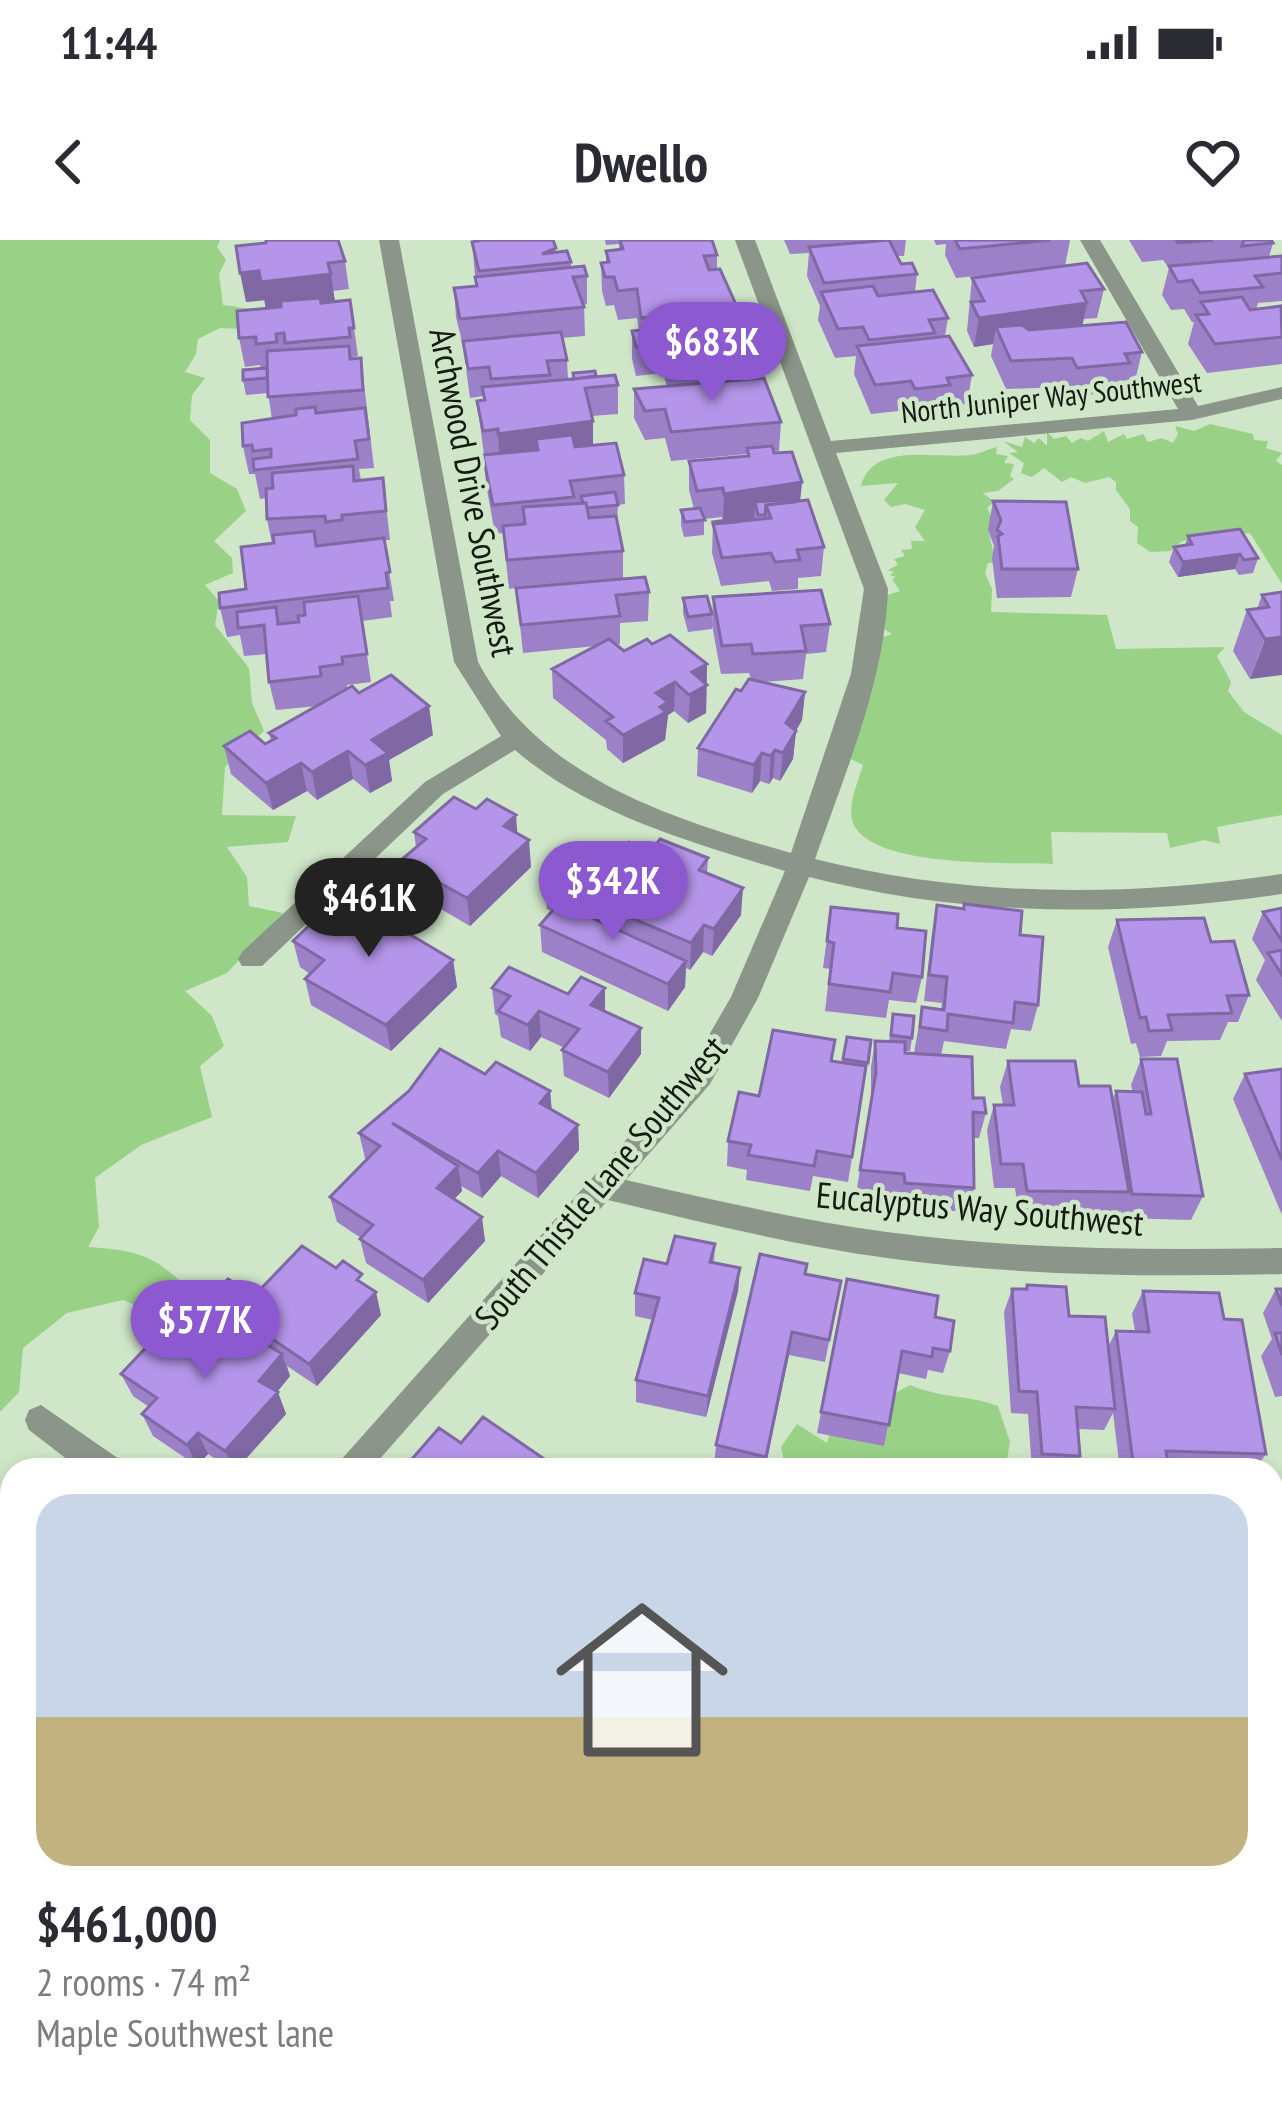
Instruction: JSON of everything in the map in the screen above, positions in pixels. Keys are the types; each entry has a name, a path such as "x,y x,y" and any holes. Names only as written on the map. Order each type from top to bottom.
{"street":[{"name":"Archwood Drive Southwest","path":"389,240 466,662 485,701 550,765 615,800 689,831 803,864 932,892 1021,898 1213,894 1282,884"},
{"name":"South Thistle Lane Southwest","path":"361,1458 700,1076 742,1010 803,864 877,632 876,589 745,240"},
{"path":"1090,240 1192,414"},
{"name":"North Juniper Way Southwest","path":"825,448 1192,414 1282,394"},
{"path":"252,959 434,788 518,737"},
{"name":"Eucalyptus Way Southwest","path":"604,1187 782,1228 926,1250 1138,1265 1282,1261"},
{"path":"41,1420 91,1458"}],"green space":[{"path":"0,240 220,240 217,247 226,260 219,274 223,305 257,310 243,329 220,328 198,339 196,354 185,372 205,378 192,395 190,420 210,440 210,473 237,489 246,511 214,541 232,558 233,573 205,585 219,601 215,625 249,668 252,703 264,731 225,767 222,815 296,816 288,842 227,847 247,877 249,906 283,913 227,973 185,991 212,1016 224,1046 200,1066 212,1117 141,1145 95,1178 99,1227 88,1247 151,1260 201,1301 169,1320 123,1300 67,1313 23,1348 19,1392 0,1412"},
{"path":"1210,424 1253,434 1254,440 1268,441 1266,448 1282,453 1276,461 1282,465 1282,584 1250,533 1182,541 1171,551 1150,552 1137,543 1138,527 1130,521 1130,509 1116,490 1116,482 1109,477 1085,483 1071,477 1062,482 1044,468 1032,477 1021,473 1024,463 1009,453 1018,452 1003,441 1022,447 1025,437 1034,443 1039,438 1047,446 1047,432 1054,439 1066,436 1072,443 1081,438 1088,441 1104,431 1108,442 1124,434 1127,439 1143,434 1148,442 1162,438 1173,443 1178,434 1175,426 1194,431"},
{"path":"997,447 996,454 1008,456 1004,463 1014,464 1010,476 1014,479 998,491 983,493 994,502 987,508 995,523 988,530 996,563 988,563 985,573 992,589 991,612 1107,615 1116,649 1225,647 1217,656 1231,682 1228,691 1244,712 1282,735 1282,815 1217,827 1220,844 1204,840 1170,848 1167,833 1051,832 1053,864 942,860 883,847 863,836 851,814 863,765 849,758 881,638 892,634 885,630 878,598 900,591 892,579 896,577 890,575 894,572 888,570 898,565 894,559 905,556 901,550 912,549 911,541 925,541 915,527 925,510 905,504 891,507 884,500 898,483 861,486 868,472 892,457 971,455"},
{"path":"910,1385 998,1406 1010,1442 1007,1458 783,1458 781,1447 797,1424 827,1443 838,1402 865,1410"}],"building":[{"path":"266,240 338,240 345,261 328,263 331,274 261,282 259,271 240,273 236,246"},
{"path":"553,240 556,248 542,254 567,251 571,262 479,271 472,242"},
{"path":"620,240 712,240 717,255 704,256 709,270 720,269 738,309 641,318 637,289 618,291 614,277 605,277 601,263 609,262 606,251 623,249"},
{"path":"889,240 901,264 912,263 917,274 824,283 809,247"},
{"path":"955,240 1050,240 960,249"},
{"path":"1244,240 1271,240 1273,243 1242,246"},
{"path":"1282,256 1282,273 1255,276 1263,287 1200,293 1192,280 1178,282 1169,266"},
{"path":"1087,263 1104,289 1081,291 1087,303 979,318 971,302 984,301 972,278"},
{"path":"584,266 587,276 573,277 584,307 460,319 454,288 477,286 475,277"},
{"path":"873,286 878,296 933,290 948,318 929,320 935,333 869,340 863,327 838,329 821,292"},
{"path":"1242,297 1250,310 1281,306 1282,337 1215,344 1196,315 1209,314 1201,302"},
{"path":"320,298 321,303 350,300 354,328 349,328 350,337 285,343 284,333 276,334 277,342 256,344 256,337 239,338 237,311"},
{"path":"740,320 761,362 671,371 663,344 636,347 632,331"},
{"path":"1126,322 1142,352 1125,354 1130,363 1077,368 1072,358 1011,361 996,327 1022,325 1029,330"},
{"path":"561,332 567,360 547,361 550,375 491,379 489,367 468,369 463,341"},
{"path":"949,336 972,375 947,378 950,385 915,389 911,381 875,385 857,346"},
{"path":"349,346 350,359 361,358 363,390 268,397 267,351"},
{"path":"267,368 267,378 243,380 243,370"},
{"path":"595,371 596,376 574,379 573,373"},
{"path":"615,375 618,385 585,388 593,421 498,434 498,429 483,431 477,401 485,400 482,387"},
{"path":"764,378 781,422 671,432 665,409 645,411 634,389"},
{"path":"315,407 316,413 365,408 369,439 355,441 358,459 254,470 253,459 271,457 271,449 253,451 252,445 243,446 242,423 296,415 296,409"},
{"path":"572,435 575,447 616,443 624,475 570,481 574,497 493,505 483,455 538,450 536,439"},
{"path":"772,446 774,453 792,452 802,482 724,494 723,488 697,491 689,461 749,456 747,448"},
{"path":"353,466 354,481 383,478 386,511 342,515 342,520 326,522 325,516 267,519 266,489 273,488 272,473"},
{"path":"615,492 618,505 587,508 581,496"},
{"path":"794,499 766,505 765,515 758,515 755,502"},
{"path":"808,500 824,547 797,550 800,560 775,562 771,553 722,558 713,524 771,518 766,505"},
{"path":"993,501 1066,502 1078,569 1002,569 998,536 1002,534 997,530 1001,520"},
{"path":"586,503 589,518 616,516 623,551 507,560 503,526 525,524 523,507"},
{"path":"700,508 705,520 685,522 681,510"},
{"path":"1240,529 1258,558 1244,560 1240,554 1183,562 1174,547 1192,544 1188,536"},
{"path":"314,531 316,546 384,538 388,588 220,608 219,593 246,589 241,547 274,543 273,535"},
{"path":"645,577 649,592 616,595 620,616 521,625 516,588"},
{"path":"821,590 830,624 801,626 806,651 753,654 751,644 722,646 713,597"},
{"path":"1282,592 1282,637 1265,639 1247,610 1269,607 1262,595"},
{"path":"358,596 367,654 342,657 343,664 320,667 321,676 269,682 264,625 238,628 237,612 276,607 278,624 299,622 298,616 305,615 304,602"},
{"path":"707,596 712,614 688,617 683,598"},
{"path":"670,635 707,664 692,672 707,685 689,695 675,682 656,693 668,702 660,707 666,712 623,735 606,721 613,717 552,669 609,639 624,651 647,639 652,644"},
{"path":"391,675 429,706 372,740 388,753 365,765 348,751 312,772 301,763 266,783 224,746 250,731 265,744 276,738 269,733 352,686 359,693"},
{"path":"749,679 805,692 786,723 796,731 783,753 762,753 754,765 698,748 736,689 741,691"},
{"path":"454,797 476,809 487,799 516,815 504,826 529,840 467,898 400,861 426,839 414,832"},
{"path":"660,839 708,858 699,870 743,888 714,929 704,925 691,943 545,882 560,863 600,879 629,842 651,851"},
{"path":"342,894 453,960 386,1025 305,979 324,960 293,941"},
{"path":"559,903 686,961 668,984 540,925"},
{"path":"964,904 1022,911 1020,935 1043,937 1038,1005 1015,1002 1013,1023 948,1014 947,1031 920,1027 922,1007 944,1010 947,977 929,975 937,905 964,909"},
{"path":"831,907 898,914 897,928 926,931 922,977 893,973 890,992 829,984 834,943 827,941"},
{"path":"1282,908 1282,941 1263,912"},
{"path":"1204,918 1211,942 1234,941 1249,995 1227,996 1232,1013 1168,1015 1172,1030 1149,1031 1146,1017 1140,1018 1117,920"},
{"path":"1282,950 1282,975 1268,953"},
{"path":"509,967 568,994 581,977 605,988 591,1005 641,1028 608,1072 562,1050 579,1029 539,1011 528,1025 498,1011 510,996 492,988"},
{"path":"893,1014 914,1016 912,1038 891,1035"},
{"path":"773,1030 835,1040 831,1061 866,1066 852,1157 817,1151 814,1166 748,1155 751,1145 728,1141 739,1092 759,1096"},
{"path":"847,1037 871,1040 868,1063 843,1059"},
{"path":"875,1041 905,1042 905,1053 972,1057 973,1098 984,1098 986,1113 973,1112 974,1188 905,1183 904,1174 860,1170 876,1072"},
{"path":"440,1049 485,1074 496,1062 550,1091 540,1103 578,1125 536,1173 498,1151 478,1173 392,1123 458,1166 437,1188 482,1217 423,1280 360,1239 373,1225 330,1197 380,1146 359,1133 409,1091"},
{"path":"1141,1059 1177,1059 1203,1196 1132,1194 1116,1091 1142,1092 1146,1114 1151,1114"},
{"path":"1008,1061 1075,1061 1079,1086 1110,1086 1129,1192 1027,1191 1023,1164 1001,1164 994,1105 1014,1105"},
{"path":"1282,1069 1282,1160 1245,1074"},
{"path":"675,1236 715,1244 710,1262 740,1268 708,1396 636,1380 659,1298 635,1293 644,1259 667,1264"},
{"path":"302,1246 336,1268 343,1261 362,1274 357,1280 376,1292 309,1364 240,1317"},
{"path":"760,1254 807,1264 805,1274 841,1281 829,1340 792,1332 766,1457 716,1445"},
{"path":"228,1279 250,1293 231,1314 209,1300"},
{"path":"847,1279 938,1296 935,1317 954,1321 950,1351 933,1348 932,1357 902,1351 889,1425 821,1412"},
{"path":"1027,1285 1066,1287 1069,1316 1105,1317 1115,1409 1076,1407 1080,1456 1042,1454 1037,1392 1019,1391 1012,1289 1027,1289"},
{"path":"1143,1291 1219,1293 1224,1319 1242,1320 1266,1454 1166,1451 1167,1458 1132,1458 1116,1331 1149,1332"},
{"path":"173,1319 206,1341 227,1319 282,1354 259,1381 278,1392 225,1451 198,1433 187,1445 142,1414 157,1398 121,1374"},
{"path":"483,1417 543,1458 413,1458 439,1428 461,1443"}]}
